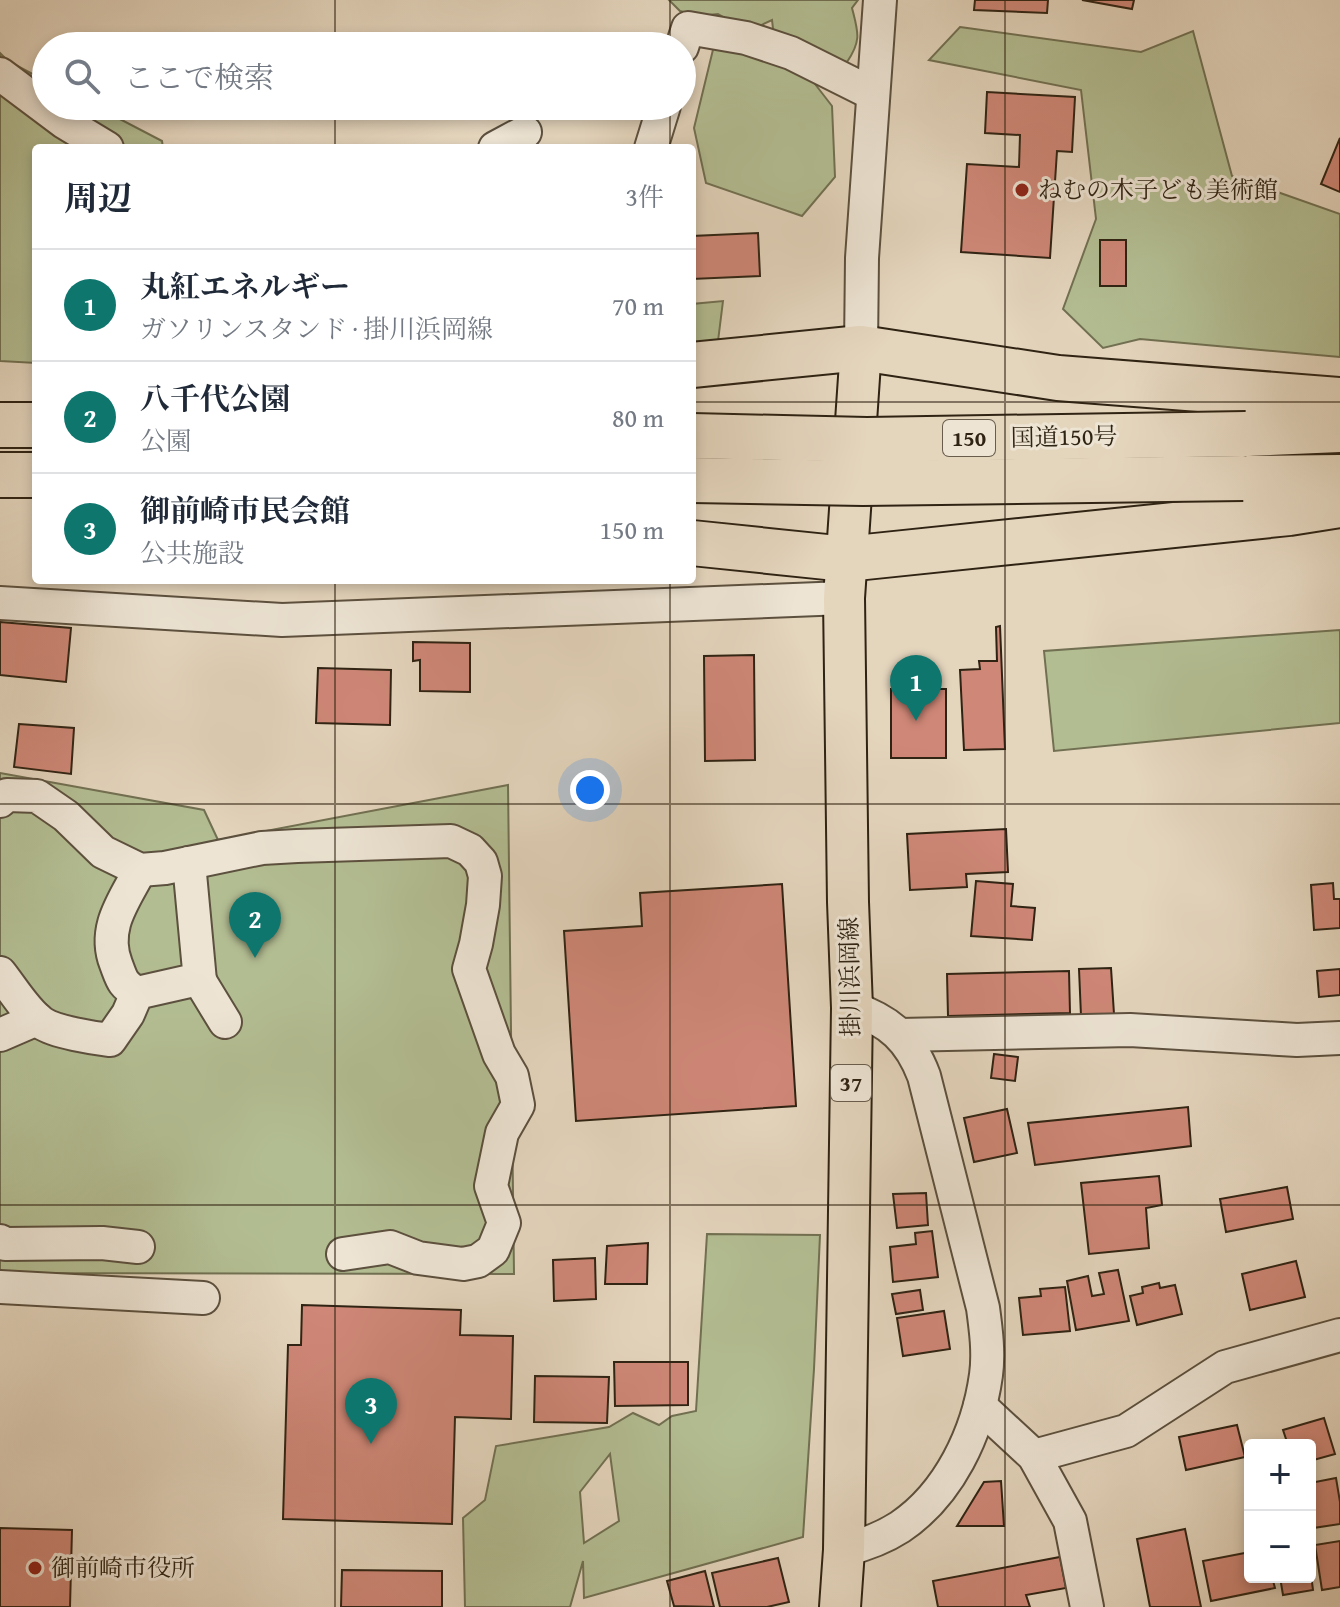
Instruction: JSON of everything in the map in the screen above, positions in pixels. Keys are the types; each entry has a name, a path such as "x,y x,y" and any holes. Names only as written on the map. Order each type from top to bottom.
{"highway":[{"path":"696,365 861,348 1058,378 1340,400"},
{"path":"0,425 32,425"},
{"name":"国道150号","path":"696,436 867,440 1340,430"},
{"path":"0,475 32,475"},
{"name":"国道150号","path":"696,480 863,483 1340,477"},
{"path":"696,544 845,579 1340,505"}],"main road":[{"name":"掛川浜岡線","path":"840,1607 844,1550 852,1008 845,579 861,348"}],"street":[{"path":"861,348 862,258 880,0"},
{"path":"687,32 688,28 746,38 791,53 873,94"},
{"path":"0,74 32,98"},
{"path":"61,120 100,144"},
{"path":"652,144 660,120"},
{"path":"502,144 525,132"},
{"path":"0,603 282,620 845,579"},
{"path":"0,801 7,795 37,796 66,816 103,852 140,870 165,868 262,848 435,841 451,841 470,850 481,862 485,876 483,905 469,969 499,1054 512,1076 518,1105 502,1133 491,1186 504,1223 493,1250 478,1261 463,1264 418,1258 390,1247 343,1254"},
{"path":"189,863 200,981 225,1022"},
{"path":"140,870 111,929 111,951 124,985 137,993 200,981"},
{"path":"0,973 45,1026 89,1037 110,1040 128,1014 137,993"},
{"path":"844,1550 882,1537 900,1527 924,1507 947,1479 961,1456 980,1406 986,1373 987,1341 983,1308 918,1061 900,1035 886,1023 852,1008"},
{"path":"0,1034 37,1019"},
{"path":"900,1035 1130,1030 1297,1040 1340,1038"},
{"path":"0,1241 5,1244 102,1243 138,1247"},
{"path":"0,1287 203,1298"},
{"path":"1034,1456 1126,1431 1225,1367 1340,1335"},
{"path":"980,1406 1034,1456 1070,1521 1087,1607"}],"green space":[{"path":"669,0 858,0 852,8 857,42 847,62 815,55 774,37 772,20 755,28 744,29 718,14 698,16 680,11"},
{"path":"960,27 1141,52 1193,31 1232,176 1340,214 1340,357 1140,339 1103,348 1063,309 1096,219 1081,90 929,60"},
{"path":"718,29 791,53 832,106 835,177 802,216 706,183 694,128"},
{"path":"0,53 32,74 32,120 122,120 162,144 32,144 32,363 0,361"},
{"path":"723,301 717,349 696,351 696,304"},
{"path":"1340,630 1340,723 1054,751 1044,651"},
{"path":"0,773 204,810 218,840 508,785 514,1274 0,1273"},
{"path":"707,1234 820,1235 803,1537 584,1598 583,1561 570,1607 465,1607 463,1518 485,1500 496,1446 609,1427 633,1413 659,1425 672,1416 696,1411","holes":["610,1454 619,1521 584,1543 580,1492"]}],"building":[{"path":"975,0 1048,0 1047,13 974,10"},
{"path":"1082,0 1134,0 1132,9"},
{"path":"987,92 1075,97 1072,152 1057,151 1050,258 961,252 967,164 1019,167 1020,135 985,133"},
{"path":"1340,138 1340,192 1321,184"},
{"path":"758,233 760,276 696,279 696,236"},
{"path":"1100,240 1126,240 1126,286 1100,286"},
{"path":"0,622 71,628 66,682 0,675"},
{"path":"1000,626 1005,749 964,750 960,670 980,669 979,661 997,661 996,627"},
{"path":"413,642 470,643 470,692 420,691 420,660 413,661"},
{"path":"754,655 755,760 705,761 704,656"},
{"path":"318,668 391,670 390,725 316,723"},
{"path":"891,689 946,689 946,758 891,758"},
{"path":"19,724 74,728 71,774 14,767"},
{"path":"1006,829 1008,872 966,874 967,887 910,890 907,834"},
{"path":"976,881 1013,884 1011,906 1035,908 1032,940 971,936"},
{"path":"1333,883 1334,899 1340,899 1340,928 1314,930 1311,885"},
{"path":"782,884 796,1106 576,1121 564,931 642,926 640,893"},
{"path":"1111,968 1114,1014 1081,1016 1079,969"},
{"path":"1340,969 1340,995 1319,997 1317,971"},
{"path":"1069,971 1070,1013 948,1016 947,974"},
{"path":"994,1054 1018,1057 1015,1081 991,1078"},
{"path":"1188,1107 1191,1146 1035,1165 1028,1123"},
{"path":"1007,1109 1017,1153 974,1162 964,1118"},
{"path":"1159,1176 1162,1205 1146,1208 1149,1248 1089,1254 1081,1183"},
{"path":"1287,1187 1293,1219 1226,1232 1220,1199"},
{"path":"926,1193 928,1225 897,1228 893,1194"},
{"path":"932,1231 938,1277 893,1282 890,1247 916,1244 915,1233"},
{"path":"648,1243 647,1284 605,1284 607,1246"},
{"path":"595,1258 596,1299 554,1301 553,1260"},
{"path":"1296,1261 1305,1297 1250,1310 1242,1274"},
{"path":"1118,1270 1129,1321 1076,1330 1067,1281 1088,1276 1092,1296 1104,1294 1099,1273"},
{"path":"1159,1283 1160,1288 1175,1285 1182,1314 1137,1325 1130,1296 1143,1293 1142,1287"},
{"path":"1065,1287 1070,1331 1023,1335 1019,1298 1041,1296 1040,1289"},
{"path":"920,1290 923,1310 896,1314 892,1294"},
{"path":"302,1305 461,1310 460,1335 513,1336 511,1419 455,1417 452,1524 283,1519 288,1345 301,1345"},
{"path":"944,1311 950,1349 903,1356 897,1318"},
{"path":"614,1362 688,1362 688,1405 615,1406"},
{"path":"535,1376 609,1377 607,1423 534,1422"},
{"path":"1324,1418 1335,1454 1316,1459 1316,1439 1286,1439 1283,1430"},
{"path":"1237,1425 1244,1457 1186,1470 1179,1437"},
{"path":"1336,1478 1340,1524 1316,1528 1316,1482"},
{"path":"1001,1481 1004,1526 957,1526 984,1482"},
{"name":"御前崎市役所","path":"0,1528 72,1530 70,1607 0,1607"},
{"path":"1185,1529 1201,1607 1150,1607 1137,1539"},
{"path":"1340,1541 1340,1587 1322,1590 1316,1545"},
{"path":"1244,1553 1244,1583 1274,1583 1275,1588 1211,1601 1203,1561"},
{"path":"1060,1557 1066,1588 1026,1595 1030,1607 938,1607 933,1581"},
{"path":"778,1558 789,1602 767,1607 720,1607 712,1573"},
{"path":"342,1570 442,1571 442,1607 341,1607"},
{"path":"705,1571 714,1607 674,1606 667,1581"},
{"path":"1281,1583 1312,1583 1313,1590 1283,1595"}],"place":[{"name":"ねむの木子ども美術館","path":"1022,190"},
{"name":"丸紅エネルギー","path":"916,721"},
{"name":"八千代公園","path":"255,958"},
{"name":"御前崎市民会館","path":"371,1444"},
{"name":"御前崎市役所","path":"35,1568"}]}
